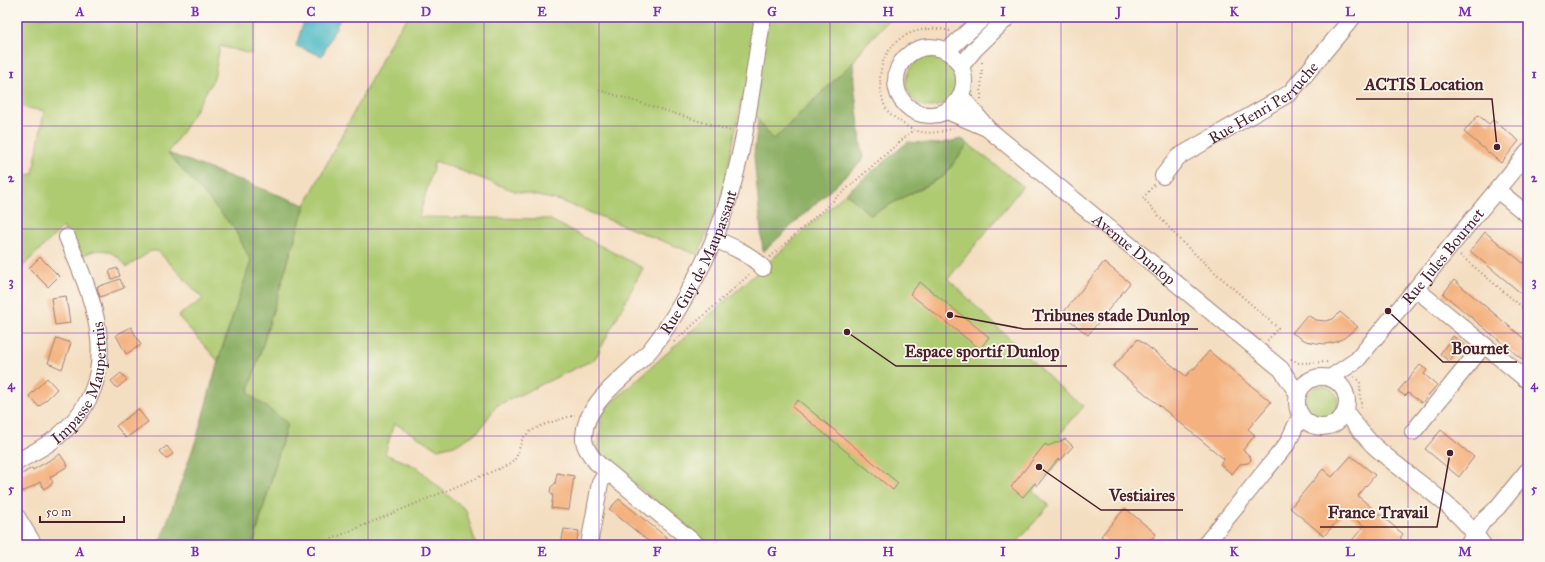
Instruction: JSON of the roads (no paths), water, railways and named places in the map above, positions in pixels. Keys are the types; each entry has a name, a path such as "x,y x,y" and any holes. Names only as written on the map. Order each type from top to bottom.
{"street":[{"name":"Rue Guy de Maupassant","path":"696,545 596,462 586,449 584,436 587,421 593,409 608,391 650,349 673,318 705,261 725,210 742,149 763,17"},
{"path":"947,51 963,38 984,17"},
{"name":"Rue Henri Perruche","path":"1163,176 1178,157 1290,93 1353,17"},
{"path":"961,66 979,54 1014,20"},
{"path":"924,48 936,48 947,51 961,66 964,76 964,86 961,96 955,104 936,115 924,115 913,111 904,103 898,93 896,81 898,70 904,60 913,52 924,48"},
{"name":"Avenue Dunlop","path":"961,96 988,129"},
{"name":"Avenue Dunlop","path":"947,110 988,129 1263,342 1283,362 1312,379"},
{"name":"Rue Jules Bournet","path":"1330,378 1351,368 1528,152"},
{"path":"1497,190 1528,215"},
{"name":"Impasse Maupertuis","path":"17,462 55,439 83,410 95,386 100,352 97,327 83,275 66,237"},
{"path":"714,239 734,247 755,260 763,268"},
{"path":"1416,289 1528,381"},
{"path":"1414,432 1484,345"},
{"name":"Avenue Dunlop","path":"1283,362 1298,394"},
{"name":"Rue Jules Bournet","path":"1346,392 1351,368"},
{"path":"1353,413 1328,427 1321,428 1313,426 1306,422 1301,416 1298,409 1298,394 1301,388 1312,379 1324,377 1330,378 1342,386 1346,392 1348,405 1373,444"},
{"path":"1205,545 1287,444 1301,416"},
{"path":"1335,424 1373,444 1448,506 1475,541"},
{"path":"1287,444 1313,426"},
{"path":"589,545 600,483 607,472"},
{"path":"1475,541 1482,521 1497,508 1527,473"},
{"path":"17,517 34,545"}],"water":[{"path":"305,17 341,17 322,56 296,46"}],"place":[{"name":"ACTIS Location","path":"1497,147"},
{"name":"Bournet","path":"1388,311"},
{"name":"Tribunes stade Dunlop","path":"950,315"},
{"name":"Espace sportif Dunlop","path":"847,332"},
{"name":"France Travail","path":"1450,453"},
{"name":"Vestiaires","path":"1039,467"}]}
